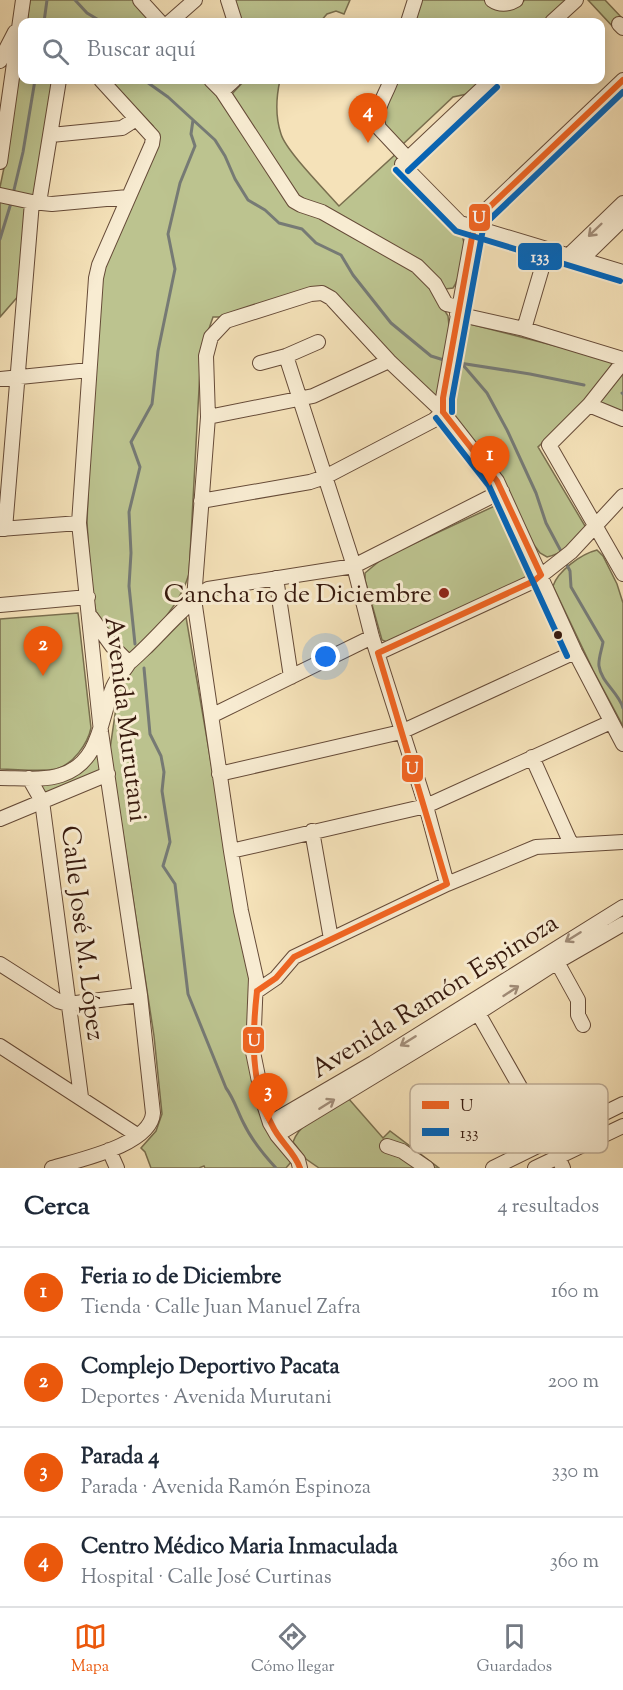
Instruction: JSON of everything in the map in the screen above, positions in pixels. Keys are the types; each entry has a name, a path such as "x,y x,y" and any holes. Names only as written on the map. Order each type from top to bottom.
{"street":[{"path":"21,18 23,0"},
{"path":"140,0 156,18"},
{"path":"175,18 195,0"},
{"path":"228,0 234,18"},
{"path":"409,18 415,0"},
{"path":"492,0 506,4 515,1"},
{"path":"556,18 576,0"},
{"path":"0,61 18,26"},
{"path":"0,162 18,36"},
{"path":"201,501 310,482 325,477 434,420 443,412 448,367 474,226 480,216 623,80"},
{"path":"58,84 51,135 35,202 2,529 79,522"},
{"name":"Avenida Murutani","path":"105,84 153,138 99,265 96,278 79,522 101,732 140,995 153,1113 152,1122 138,1135"},
{"path":"215,84 222,91 294,201 301,206 322,212 417,266 435,284 446,304 458,310 622,357 589,405 549,445 623,574"},
{"path":"222,91 230,84"},
{"path":"390,84 381,101 377,123 379,128 405,162 460,223 623,272"},
{"path":"405,162 487,84"},
{"path":"51,135 122,128 136,119"},
{"path":"8,197 52,204 128,197"},
{"path":"567,257 623,203"},
{"path":"581,260 623,219"},
{"path":"524,329 547,251"},
{"path":"300,1168 298,1160 274,1129 263,1101 253,1052 256,978 231,851 213,715 194,598 208,417 206,356 211,337 219,327 226,321 311,294 322,293 331,298 389,361 443,412 497,481 575,652 623,744"},
{"path":"260,363 286,356 318,342"},
{"path":"286,356 354,566 372,637 426,806 447,884"},
{"path":"208,417 301,400 389,361"},
{"path":"0,379 89,370"},
{"path":"589,405 623,419"},
{"path":"0,778 59,776 78,765 88,754 101,732 114,686 129,663 152,644 194,598 208,589 354,566 502,491"},
{"path":"378,653 534,581 571,552 623,496"},
{"path":"276,578 291,677"},
{"path":"0,605 87,597"},
{"path":"89,615 112,646 129,663"},
{"path":"213,715 372,637"},
{"path":"219,774 401,732 575,652"},
{"path":"231,851 426,806 611,722"},
{"path":"532,757 571,844"},
{"path":"0,819 108,774"},
{"name":"Calle José M. López","path":"29,778 42,801 81,1097"},
{"path":"312,831 331,939"},
{"path":"257,991 276,978 294,957 447,884 536,847 623,842"},
{"name":"Avenida Ramón Espinoza","path":"274,1129 373,1063 623,907"},
{"name":"Avenida Ramón Espinoza","path":"274,1129 478,1013 557,962 623,924"},
{"path":"557,962 578,1000 578,1015 583,1025"},
{"path":"0,964 58,1001 68,1004 140,995"},
{"path":"478,1013 518,1084"},
{"path":"2,1050 81,1097 138,1135 125,1144 52,1168"},
{"path":"608,1111 623,1104"},
{"path":"608,1135 623,1126"},
{"path":"387,1146 402,1151 427,1168"},
{"path":"109,1150 117,1168"},
{"path":"493,1168 521,1153"},
{"path":"535,1168 560,1162 576,1153"}],"green space":[{"path":"30,0 134,0 150,18 28,18"},
{"path":"232,0 350,0 344,14 336,11 324,18 238,18"},
{"path":"420,0 484,0 494,7 507,10 513,9 525,0 567,0 547,18 413,18"},
{"path":"588,0 605,0 623,19 615,29"},
{"path":"18,79 18,84 54,84 36,194 30,197 0,187"},
{"path":"114,84 207,84 217,95 292,207 319,214 418,271 448,316 450,335 436,403 322,288 222,317 213,317 201,352 189,574 173,607 132,655 118,643 96,612 91,587 87,522 93,373 102,273 158,136 153,126"},
{"path":"241,84 279,84 277,114 284,141 339,206 397,153 397,167 463,237 462,264 453,288 445,289 298,199 230,96"},
{"path":"393,84 478,84 467,94 453,97 402,145 381,124"},
{"path":"0,200 19,204 25,208 21,293 0,317"},
{"path":"462,322 614,361 588,400 538,447 588,531 559,553 547,557 540,553 502,478 450,412 449,404"},
{"path":"623,372 623,415 596,404"},
{"path":"499,504 530,567 530,574 525,579 389,643 382,640 365,573 383,558"},
{"path":"597,550 603,556 617,584 623,603 623,726 553,586 571,564"},
{"path":"78,613 91,728 87,740 74,758 56,769 0,769 0,619"},
{"path":"186,617 229,867 251,977 247,1051 291,1162 286,1168 205,1168 204,1166 199,1168 151,1168 141,1148 156,1131 162,1114 154,1036 110,749 119,687 131,668 152,652"},
{"path":"96,754 99,755 101,772 44,795 39,784 58,782 72,777"},
{"path":"348,1098 383,1138 390,1131 410,1146 410,1153 419,1153 439,1168 319,1168 306,1159 293,1142 302,1128 316,1116"}],"waterway":[{"path":"45,18 47,0"},
{"path":"75,0 95,18"},
{"path":"13,194 23,152 34,84"},
{"path":"150,84 168,97 215,140 248,200 265,210 279,223 302,229 316,243 341,255 353,275 391,323 431,356 447,361"},
{"path":"135,644 129,586 131,553 129,512 140,467 131,442 152,404 158,351 175,269 168,234 180,183 195,146 191,134 193,120"},
{"path":"0,239 11,203"},
{"path":"453,362 584,385"},
{"path":"463,365 487,393 507,430 536,493 546,523 563,555"},
{"path":"565,561 570,571 571,587 603,642 599,660 600,672 623,708"},
{"path":"144,668 150,734 161,756 164,772 162,791 170,842 163,866 175,884 188,994 226,1088 243,1122 258,1146 276,1168"}],"transit line":[{"name":"U","path":"443,412 443,398 474,226 480,216 623,80"},
{"name":"133","path":"408,171 497,87"},
{"name":"133","path":"452,412 452,399 483,229 487,222 623,92"},
{"name":"133","path":"396,170 456,231 620,281"},
{"name":"U","path":"443,412 497,481 541,575"},
{"name":"133","path":"436,418 489,486 567,656"},
{"name":"U","path":"378,653 534,581 541,575"},
{"name":"U","path":"378,653 447,884"},
{"name":"U","path":"257,991 276,978 294,957 447,884"},
{"name":"U","path":"257,991 254,1059 260,1093 275,1131 300,1168"}],"place":[{"name":"Centro Médico Maria Inmaculada","path":"368,143"},
{"name":"Feria 10 de Diciembre","path":"490,486"},
{"name":"Cancha 10 de Diciembre","path":"444,593"},
{"name":"Complejo Deportivo Pacata","path":"43,676"},
{"name":"Parada 4","path":"268,1123"}]}
